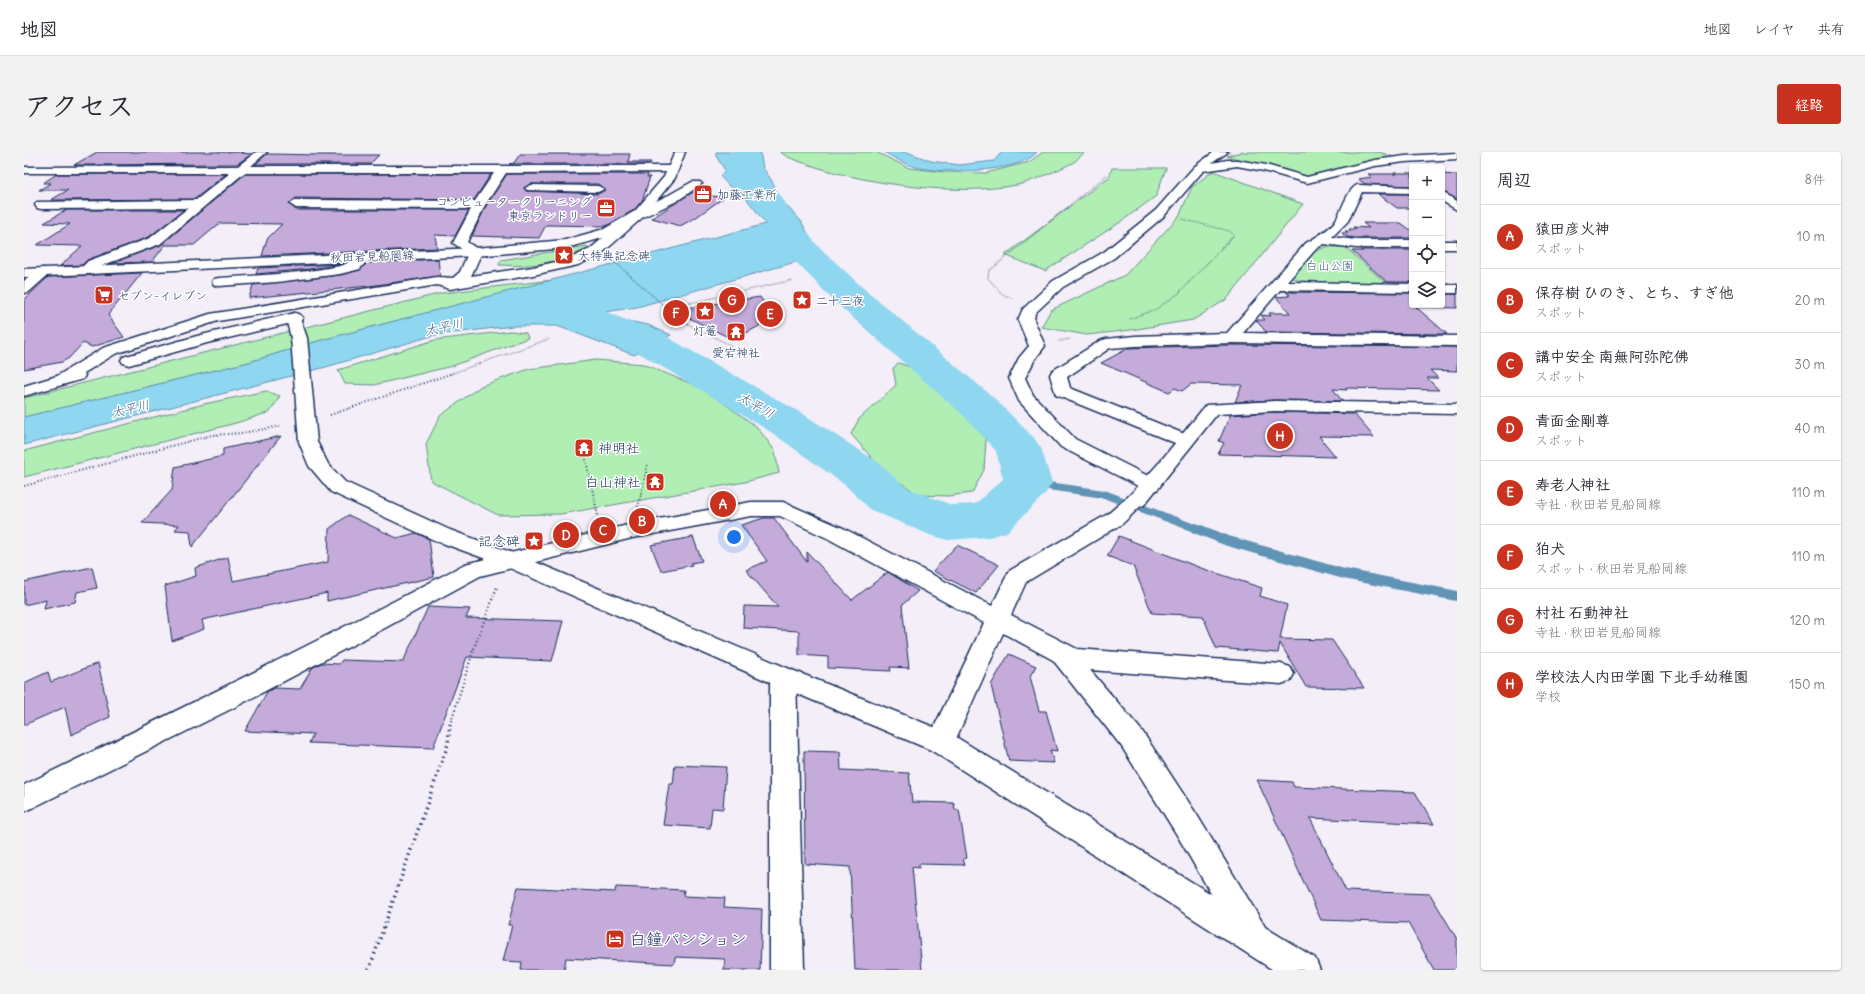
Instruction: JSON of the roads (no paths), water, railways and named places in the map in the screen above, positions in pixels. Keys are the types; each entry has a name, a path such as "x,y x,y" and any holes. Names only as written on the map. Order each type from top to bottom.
{"street":[{"path":"86,270 93,264 155,241 262,152"},
{"name":"秋田岩見船岡線","path":"24,273 363,256 475,252 566,244 609,232 639,214 652,200 673,169 680,152"},
{"path":"1151,485 1068,443 1024,397 1017,378 1027,358 1037,346 1026,320 1028,312 1058,284 1110,255 1160,213 1198,169 1214,156 1223,152"},
{"path":"1385,152 1405,159"},
{"path":"1198,169 1227,163 1238,163 1266,168 1307,180 1375,163 1405,159 1457,156"},
{"path":"64,380 109,351 215,317 437,281 456,283 468,273 475,252 460,243 479,205 503,168"},
{"path":"24,170 503,168 673,169"},
{"path":"575,189 584,169"},
{"path":"609,241 696,184"},
{"path":"531,188 598,189"},
{"path":"1231,338 1311,246 1322,240 1342,221 1358,188 1409,190"},
{"path":"24,391 203,339 456,283 534,272 573,262 595,252 639,214 673,198"},
{"path":"1445,198 1457,206"},
{"path":"41,205 199,204"},
{"path":"296,204 479,205"},
{"path":"1322,240 1356,244 1409,244"},
{"path":"1445,244 1457,245"},
{"path":"219,282 277,278 340,270 355,266 363,256"},
{"path":"24,290 43,272"},
{"path":"1276,286 1409,288"},
{"path":"1445,289 1457,289"},
{"path":"294,318 299,338 308,442 319,466 338,487 442,535 513,561 783,677 941,742 1303,970"},
{"path":"1184,441 1062,391 1058,375 1106,344 1135,341 1231,338 1457,341"},
{"path":"941,742 1017,577 1116,519 1151,485 1184,441 1212,409 1275,406 1457,409"},
{"path":"24,799 226,699 375,623 473,570 632,531 699,517 751,509 783,509 842,536 997,620 1073,659 1280,674"},
{"path":"1062,654 1132,739 1187,825 1256,940"},
{"path":"783,677 787,970"}],"water":[{"path":"716,152 760,152 763,168 772,181 781,200 801,221 821,258 799,261 637,307 592,314 648,325 671,335 634,355 557,326 513,326 435,335 326,367 24,445 24,417 249,362 318,341 766,224 743,194 730,187 720,176 725,170 716,156"},
{"path":"884,152 907,152 931,161 960,165 994,161 1002,152 1037,152 1028,159 1014,165 958,171 924,169 912,166 901,162"}],"waterway":[{"name":"太平川","path":"584,316 653,345 787,423 862,474 889,499 948,523 989,520 1028,483 1018,448 979,407 849,295 805,252 778,215 767,196 746,176 742,152"},
{"path":"1028,483 1104,494 1197,529"},
{"path":"1195,528 1228,541 1344,574 1457,596"}],"place":[{"name":"加藤工業所","path":"703,194"},
{"name":"コンピュータークリーニング 東京ランドリー","path":"606,208"},
{"name":"大特典記念碑","path":"564,255"},
{"name":"セブン-イレブン","path":"104,295"},
{"name":"村社 石動神社","path":"732,300"},
{"name":"二十三夜","path":"802,300"},
{"name":"灯篭","path":"705,311"},
{"name":"狛犬","path":"676,313"},
{"name":"寿老人神社","path":"770,314"},
{"name":"愛宕神社","path":"736,332"},
{"name":"学校法人内田学園 下北手幼稚園","path":"1280,436"},
{"name":"神明社","path":"584,448"},
{"name":"白山神社","path":"655,482"},
{"name":"猿田彦火神","path":"723,504"},
{"name":"保存樹 ひのき、とち、すぎ他","path":"642,521"},
{"name":"講中安全 南無阿弥陀佛","path":"603,530"},
{"name":"青面金剛尊","path":"566,535"},
{"name":"記念碑","path":"534,541"},
{"name":"白鐘パンション","path":"615,939"}],"park label":[{"name":"白山公園","path":"1330,265"}]}
